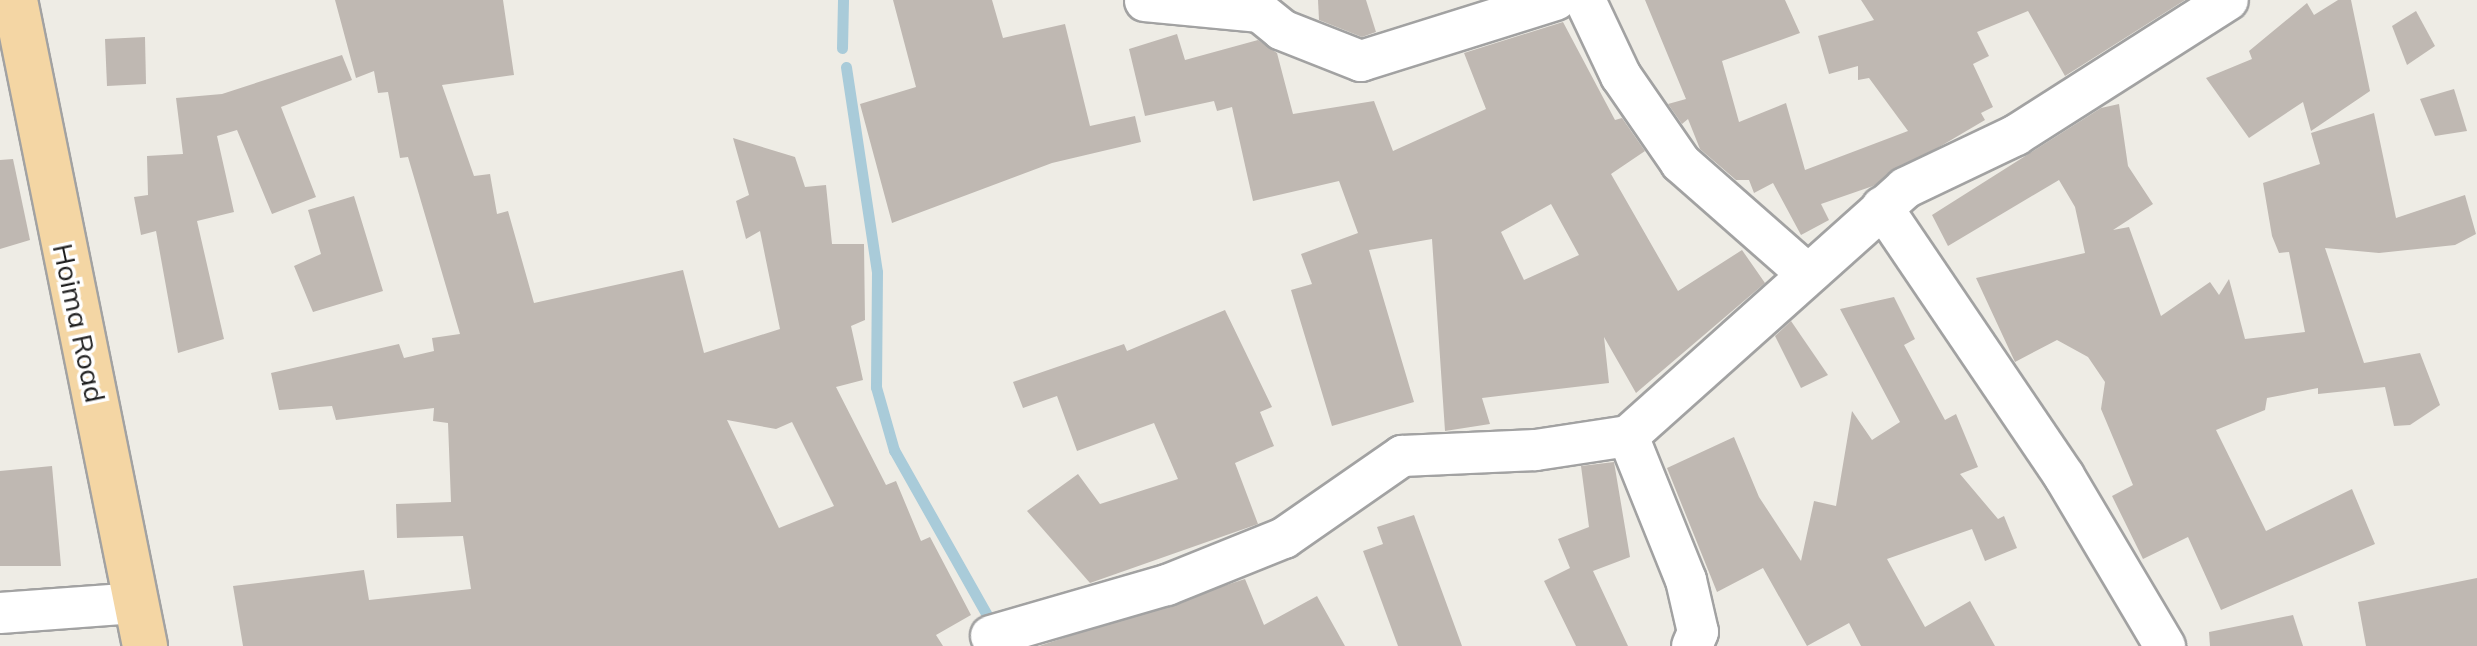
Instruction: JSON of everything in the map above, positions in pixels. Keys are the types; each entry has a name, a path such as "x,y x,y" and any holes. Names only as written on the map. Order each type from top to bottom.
{"main road":[{"name":"Hoima Road","path":"15,0 145,646"}],"street":[{"path":"1145,1 1260,12 1282,30 1361,61 1556,0"},
{"path":"1585,0 1621,76 1681,163 1804,271"},
{"path":"981,643 1167,585 1284,538 1402,456 1536,450 1628,436 1682,395 1804,271 1905,188 2016,135 2228,0"},
{"path":"1882,207 2064,476 2165,646"},
{"path":"1628,436 1686,580 1698,632 1692,646"},
{"path":"0,613 135,603"}],"building":[{"path":"335,0 503,0 514,75 442,85 474,176 490,174 497,214 508,211 534,303 683,270 704,353 780,329 760,231 746,239 736,201 749,195 733,138 795,157 805,187 826,185 832,244 864,244 865,320 851,326 863,380 836,387 886,485 896,481 921,541 930,537 971,615 936,635 943,646 243,646 233,586 364,570 369,600 471,589 463,536 397,538 396,504 451,502 448,423 433,421 434,408 336,420 332,406 279,410 271,373 399,344 404,358 434,351 432,338 460,334 408,157 400,158 388,92 378,93 374,71 356,78","holes":["727,420 776,429 792,422 834,506 779,528"]},
{"path":"893,0 992,0 1003,38 1065,24 1090,126 1135,116 1141,142 1052,163 892,223 860,104 916,87"},
{"path":"1318,0 1366,0 1376,32 1362,37 1319,20"},
{"path":"1645,0 1785,0 1800,33 1722,61 1739,122 1786,103 1805,170 1908,131 1869,78 1858,80 1858,66 1829,74 1818,36 1874,20 1861,0 2185,0 2065,76 2028,11 1977,32 1989,56 1973,64 1993,107 1981,113 1985,120 1873,186 1821,204 1829,220 1801,235 1773,183 1754,193 1749,180 1736,180 1700,149 1688,119 1682,124 1668,104 1686,99"},
{"path":"2338,0 2351,0 2370,91 2311,131 2303,102 2249,138 2206,78 2252,59 2249,51 2307,3 2314,15"},
{"path":"2416,11 2435,46 2407,65 2392,26"},
{"path":"1563,22 1615,120 1622,118 1645,151 1611,174 1678,291 1742,250 1765,283 1636,393 1604,337 1609,383 1482,398 1490,424 1445,431 1432,239 1369,250 1414,402 1332,426 1291,290 1312,284 1301,254 1358,233 1339,181 1253,201 1232,107 1217,111 1214,101 1145,116 1129,49 1177,34 1185,60 1258,40 1277,53 1293,114 1374,101 1393,151 1486,109 1464,53","holes":["1551,204 1579,255 1524,280 1501,232"]},
{"path":"145,37 146,84 107,86 105,39"},
{"path":"342,55 352,80 281,107 316,197 272,214 237,130 217,136 234,212 197,221 224,339 178,353 156,231 141,235 134,197 148,195 147,156 183,154 176,98 222,94"},
{"path":"2454,89 2467,131 2435,136 2420,99"},
{"path":"2119,104 2128,166 2153,204 2113,230 2129,227 2161,316 2210,282 2219,295 2229,279 2245,339 2305,332 2289,252 2279,253 2272,236 2263,183 2320,164 2311,133 2374,113 2396,218 2465,195 2476,234 2455,245 2379,253 2325,248 2364,363 2420,353 2440,405 2410,425 2394,426 2385,387 2318,394 2318,388 2267,398 2265,410 2216,430 2266,531 2352,489 2375,544 2221,610 2188,537 2143,559 2112,496 2133,485 2101,409 2105,382 2088,357 2057,340 2015,362 1976,278 2085,253 2075,207 2059,180 1948,246 1932,215 2101,108"},
{"path":"13,159 30,240 0,249 0,160"},
{"path":"354,196 383,291 313,312 294,266 321,254 308,210"},
{"path":"1894,297 1915,339 1904,345 1945,420 1956,414 1978,467 1960,474 1998,519 2004,516 2017,548 1985,561 1972,529 1887,559 1925,627 1970,601 1995,646 1861,646 1849,623 1807,646 1763,568 1717,592 1667,468 1734,437 1759,497 1801,561 1814,501 1836,506 1852,411 1872,440 1900,422 1840,309"},
{"path":"1225,310 1272,407 1260,412 1274,446 1235,463 1258,524 1090,583 1027,511 1078,474 1100,504 1178,479 1154,423 1077,451 1057,396 1023,408 1013,382 1124,344 1127,351"},
{"path":"1791,321 1828,375 1801,388 1775,336"},
{"path":"1614,462 1630,557 1593,571 1628,646 1576,646 1544,581 1570,568 1558,539 1589,527 1581,466"},
{"path":"52,466 61,566 0,566 0,471"},
{"path":"1414,515 1462,646 1398,646 1363,551 1383,544 1377,527"},
{"path":"2477,578 2477,646 2366,646 2358,602"},
{"path":"1245,579 1264,625 1317,596 1345,646 1039,646"},
{"path":"2293,615 2303,646 2210,646 2209,632"}],"waterway":[{"path":"842,48 843,0"},
{"path":"846,67 877,272 876,387 894,450 988,617"}]}
